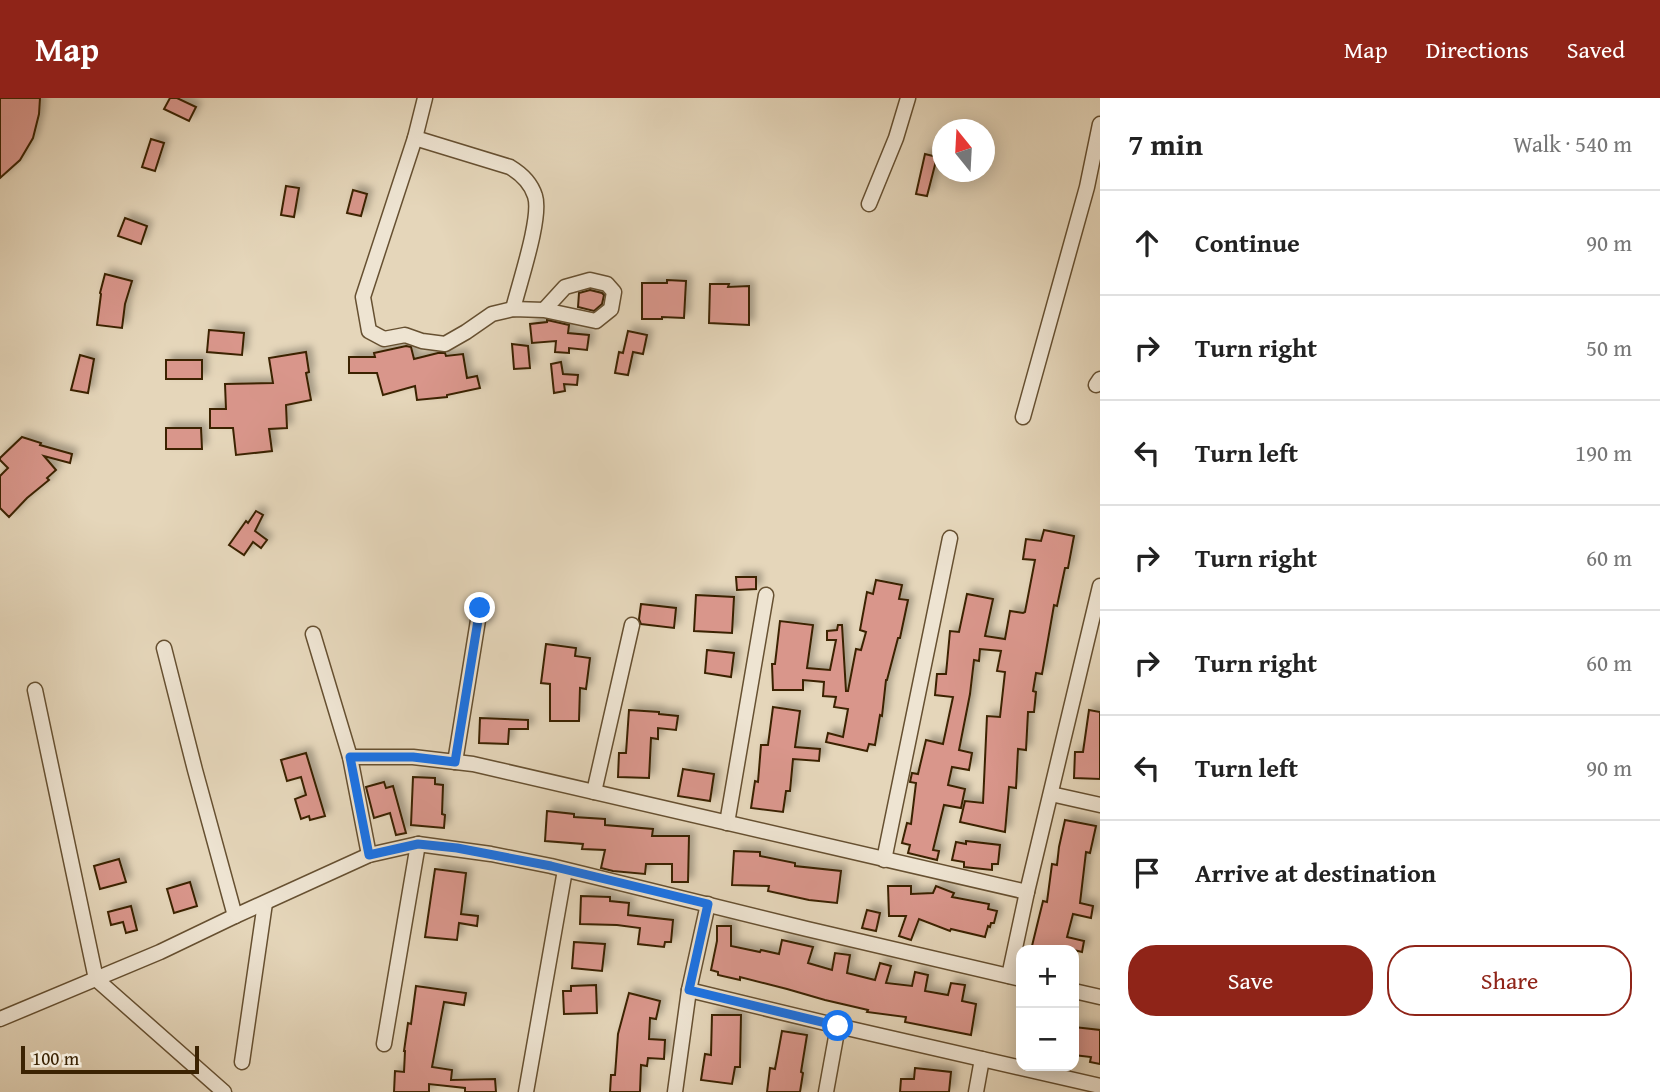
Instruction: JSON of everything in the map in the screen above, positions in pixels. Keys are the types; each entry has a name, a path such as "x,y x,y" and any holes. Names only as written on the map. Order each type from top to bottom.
{"street":[{"path":"425,98 415,138 363,297 369,331 384,339 405,335 422,341 445,344 492,314 513,309 544,310"},
{"path":"869,204 908,98"},
{"path":"1023,417 1083,200 1099,130"},
{"path":"415,138 510,167 530,186 535,195 537,218 513,309"},
{"path":"884,860 950,538"},
{"path":"0,1018 160,952 369,855 418,844 491,854 565,870 1015,978 1027,892 1100,586"},
{"path":"727,822 766,595"},
{"path":"455,762 480,608"},
{"path":"594,792 632,625"},
{"path":"313,634 350,757 369,855"},
{"path":"164,648 235,916"},
{"path":"35,690 96,979 224,1092"},
{"path":"350,757 413,757 473,764 1027,892"},
{"path":"1051,794 1100,805"},
{"path":"384,1044 418,844"},
{"path":"526,1092 565,870"},
{"path":"242,1062 265,903"},
{"path":"675,1092 689,990 708,904"},
{"path":"689,990 1100,1086"},
{"path":"1079,992 1100,997"},
{"path":"826,1092 838,1026"},
{"path":"976,1092 982,1059"}],"building":[{"path":"0,98 40,98 33,138 20,160 0,178"},
{"path":"170,98 177,98 196,107 189,121 164,109"},
{"path":"151,139 164,143 155,171 142,167"},
{"path":"925,154 932,156 932,176 927,196 916,194"},
{"path":"286,186 299,188 294,217 281,215"},
{"path":"353,190 367,194 361,216 347,213"},
{"path":"125,218 147,226 141,244 118,236"},
{"path":"105,274 132,281 122,328 97,325"},
{"path":"667,280 686,281 684,318 642,319 642,283 667,283"},
{"path":"710,284 749,286 749,325 709,323"},
{"path":"590,290 604,295 602,304 594,311 578,307 579,293"},
{"path":"547,320 569,325 568,333 589,335 587,350 569,348 569,353 555,352 556,341 532,343 530,324"},
{"path":"209,330 244,333 242,355 207,352"},
{"path":"628,331 647,335 643,354 633,352 628,375 615,373 619,352 623,353"},
{"path":"512,344 528,346 530,368 514,369"},
{"path":"411,347 414,359 438,353 445,353 446,356 463,354 467,378 477,376 480,388 447,397 417,400 415,386 383,395 377,373 349,373 349,357 375,357 374,353"},
{"path":"306,352 309,372 306,373 311,400 286,405 287,428 269,429 272,451 236,455 233,428 210,428 210,409 226,409 225,384 273,383 269,358"},
{"path":"80,355 94,359 88,393 71,390"},
{"path":"166,360 202,360 202,379 166,379"},
{"path":"561,362 563,374 578,375 577,385 564,384 565,391 554,393 551,364"},
{"path":"166,428 201,428 202,449 166,449"},
{"path":"22,437 72,454 70,463 44,456 56,470 47,478 49,480 9,517 0,508 0,476 8,468 0,458"},
{"path":"256,511 263,515 255,531 267,540 261,548 253,542 244,555 229,545"},
{"path":"1044,530 1074,536 1057,606 1054,605 1042,674 1036,673 1034,712 1028,712 1026,750 1018,749 1016,788 1009,787 1005,832 960,822 965,801 983,803 987,716 1000,717 1005,672 997,671 1001,651 980,649 979,661 974,660 959,750 972,753 969,770 952,767 948,785 965,789 961,808 944,805 933,850 939,851 937,860 908,853 910,845 902,843 907,823 911,824 916,783 910,782 912,773 918,774 926,740 943,744 953,697 935,695 937,674 946,674 950,631 959,632 967,594 993,599 985,636 1005,639 1010,611 1025,612 1035,560 1023,559 1026,539 1041,541"},
{"path":"736,577 756,577 756,589 737,590"},
{"path":"876,580 902,585 899,599 908,600 900,638 886,680 875,745 869,744 867,751 826,742 828,733 843,737 848,709 834,707 836,697 823,696 824,682 803,680 803,690 773,690 772,664 775,664 780,621 813,625 807,668 830,670 836,640 827,640 827,631 837,630 838,625 842,625 848,691 856,649 861,650 866,632 860,630 867,592 873,594"},
{"path":"696,595 734,597 732,633 694,631"},
{"path":"641,604 676,608 674,628 641,624"},
{"path":"546,644 576,648 575,656 590,658 586,689 580,688 579,721 550,721 550,684 541,683"},
{"path":"707,650 734,653 731,677 705,673"},
{"path":"773,707 800,711 795,747 820,749 819,761 793,759 790,791 786,791 783,812 751,808 755,781 758,782 761,745 768,745"},
{"path":"629,710 678,716 676,730 658,728 658,739 651,738 649,778 618,777 619,753 626,753"},
{"path":"1089,710 1100,712 1100,779 1074,778 1075,752 1083,752"},
{"path":"480,718 528,720 528,729 509,729 508,744 479,743"},
{"path":"306,753 325,816 310,820 309,816 301,819 295,799 306,795 301,777 287,781 281,760"},
{"path":"683,769 714,774 710,801 678,796"},
{"path":"413,777 435,778 435,784 443,785 444,828 411,825"},
{"path":"384,782 386,788 393,786 406,833 396,835 390,813 374,818 366,787"},
{"path":"547,811 574,814 574,817 605,819 605,825 653,829 652,836 689,836 688,882 672,882 672,864 646,864 645,874 613,871 601,868 605,850 582,849 583,844 545,841"},
{"path":"1065,820 1096,826 1090,853 1086,852 1080,903 1093,906 1091,918 1073,914 1067,937 1084,941 1082,952 1079,951 1079,945 1032,945 1043,901 1047,902 1052,864 1057,865"},
{"path":"966,841 1000,845 998,864 992,864 992,870 964,867 964,862 952,860 956,842 966,844"},
{"path":"734,851 760,852 760,856 795,863 795,866 841,871 837,903 768,891 769,886 732,885"},
{"path":"119,859 126,882 100,889 94,866"},
{"path":"435,869 466,873 461,914 478,916 477,926 459,923 457,940 425,937"},
{"path":"190,882 197,906 174,913 167,889"},
{"path":"888,886 911,886 911,894 933,893 936,886 954,893 952,897 989,904 988,909 997,911 994,923 988,926 985,937 951,929 950,931 919,919 911,940 899,936 906,916 889,916"},
{"path":"581,896 610,897 610,901 629,903 628,915 673,920 671,942 665,942 664,947 638,944 640,928 580,924"},
{"path":"131,906 137,930 126,933 123,922 111,925 108,912"},
{"path":"867,910 880,913 876,931 862,928"},
{"path":"717,926 731,926 731,946 779,954 782,940 813,947 808,963 832,970 835,953 850,955 847,973 875,980 880,963 891,966 886,983 912,986 915,972 928,975 925,991 948,995 951,983 965,985 962,1001 976,1004 971,1035 905,1022 906,1017 867,1012 868,1010 740,977 740,980 718,975 718,972 711,970"},
{"path":"574,942 605,944 602,971 572,968"},
{"path":"596,985 597,1013 564,1014 563,991 571,991 571,986"},
{"path":"416,986 466,993 464,1005 444,1002 432,1067 452,1070 451,1080 495,1079 496,1092 465,1092 465,1088 429,1084 429,1092 394,1092 395,1071 404,1072 404,1051"},
{"path":"629,993 660,1001 656,1019 650,1018 649,1039 665,1040 664,1059 648,1058 647,1066 641,1065 640,1092 610,1092 611,1075 615,1075 618,1034"},
{"path":"712,1015 741,1015 740,1067 735,1067 732,1084 701,1080 705,1054 711,1055"},
{"path":"1079,1028 1100,1030 1100,1064 1090,1062 1091,1057 1079,1056"},
{"path":"782,1031 807,1035 800,1092 767,1092 770,1068 775,1069"},
{"path":"915,1068 951,1072 949,1092 900,1092 901,1079 914,1079"}],"route":[{"path":"480,608 455,762 413,757 350,757 369,855 418,844 457,848 551,866 708,904 689,990 838,1026"}]}
